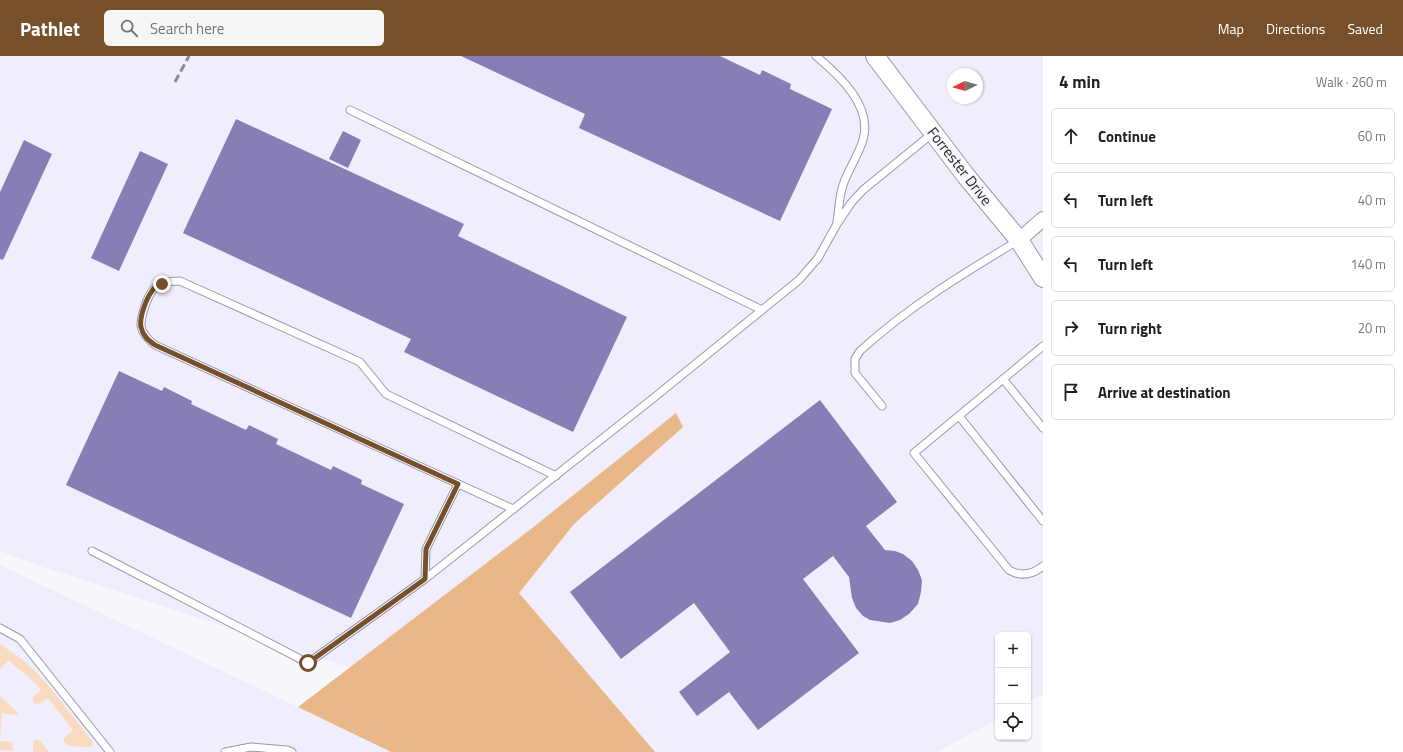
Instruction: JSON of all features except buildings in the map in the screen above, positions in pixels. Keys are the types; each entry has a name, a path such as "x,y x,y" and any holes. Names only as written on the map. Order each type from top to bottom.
{"street":[{"name":"Forrester Drive","path":"875,56 966,176 1019,240 1043,278"},
{"path":"1019,240 1043,219"}],"lane":[{"path":"816,56 836,74 852,93 861,108 864,123 863,139 843,186 837,224"},
{"path":"350,110 762,310"},
{"path":"92,551 308,663 425,579 556,476 799,280 818,258 837,224 863,190 933,133"},
{"path":"882,406 856,373 855,358 860,351 937,291 962,274 1019,240"},
{"path":"513,510 155,345 145,338 141,329 140,318 151,292 157,286 170,281 180,281 360,362 386,394 556,476"},
{"path":"1043,346 914,453 1009,570 1014,573 1032,573 1043,566"},
{"path":"1003,379 1043,428"},
{"path":"959,416 1043,520"},
{"path":"425,579 426,549 458,484"},
{"path":"0,628 20,639 110,752"},
{"path":"225,752 251,747 287,750 292,752"}],"shaded area":[{"path":"0,56 1043,56 1043,694 1031,700 1031,632 995,632 995,721 937,752 607,752 37,565 0,551"},
{"path":"676,413 683,427 574,524 519,593 655,752 391,752 298,707 531,529"},
{"path":"0,565 298,707 391,752 0,752"},
{"path":"0,644 24,661 48,685 93,742 92,747 69,746 66,743 64,738 73,730 48,698 39,704 33,702 33,697 41,690 31,679 8,660 0,669"},
{"path":"0,696 18,713 16,715 2,713 0,739"},
{"path":"36,739 39,740 49,752 33,752 33,742"},
{"path":"0,741 11,742 13,744 13,750 0,750"}],"railway":[{"path":"175,82 189,56"}],"route":[{"path":"162,284 157,286 151,292 140,318 141,329 145,338 155,345 458,484 426,549 425,579 308,663"}]}
